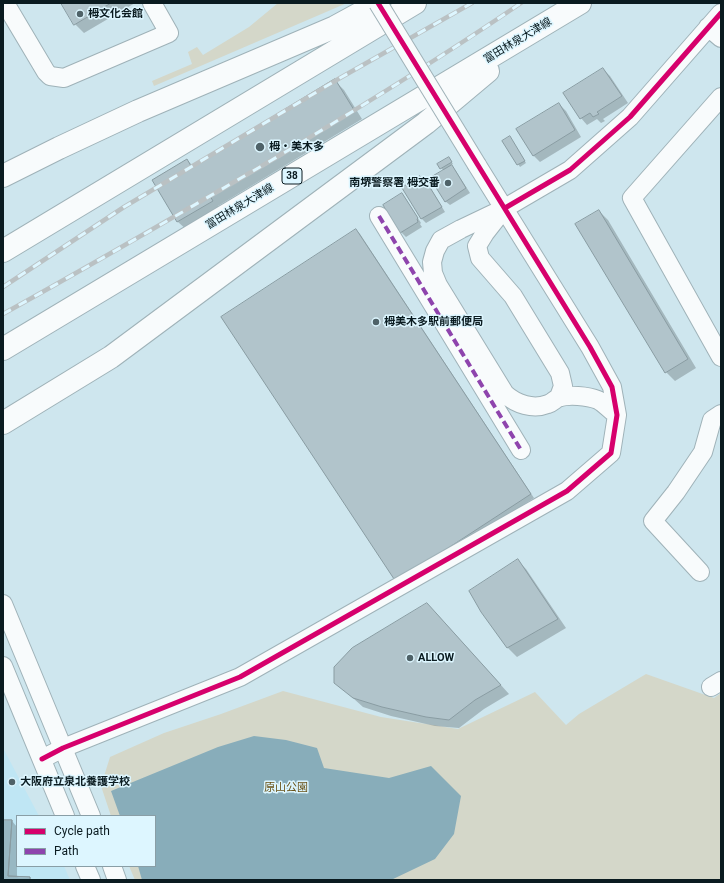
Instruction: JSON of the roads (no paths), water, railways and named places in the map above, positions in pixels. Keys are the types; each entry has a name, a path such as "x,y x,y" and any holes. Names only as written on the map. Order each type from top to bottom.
{"main road":[{"path":"3,176 138,111 335,27 378,3"},
{"path":"3,251 415,3"},
{"name":"富田林泉大津線","path":"3,349 580,3"},
{"path":"3,423 111,357 426,123 542,27"}],"street":[{"path":"5,3 46,72 50,76 59,78 64,78 169,33 152,3"},
{"path":"42,759 63,748 240,677 567,491 611,452 617,415 612,387 590,347 378,3"},
{"path":"617,415 599,400 581,396 559,397 547,404 535,406 523,405 512,400 505,394 438,285 433,273 432,262 434,251 441,240 461,228 505,208 570,170 625,122 715,33 721,13"},
{"path":"721,97 632,198 721,357"},
{"path":"505,208 485,233 478,246 480,258 513,296 560,373 563,386 559,397"},
{"path":"379,216 521,450"},
{"path":"700,572 653,521 676,492 703,452 712,420 721,414"},
{"path":"3,604 91,815"},
{"path":"3,666 65,815"},
{"path":"85,867 91,880"},
{"path":"112,867 118,880"}],"railway":[{"path":"3,287 124,207 340,78 472,3"},
{"path":"3,314 308,139 430,63 521,3"}],"place":[{"name":"栂文化会館","path":"80,14"},
{"name":"栂・美木多","path":"260,147"},
{"name":"南堺警察署 栂交番","path":"448,183"},
{"name":"栂美木多駅前郵便局","path":"376,322"},
{"name":"ALLOW","path":"410,658"},
{"name":"大阪府立泉北養護学校","path":"12,782"}],"park label":[{"name":"原山公園","path":"286,788"}]}
